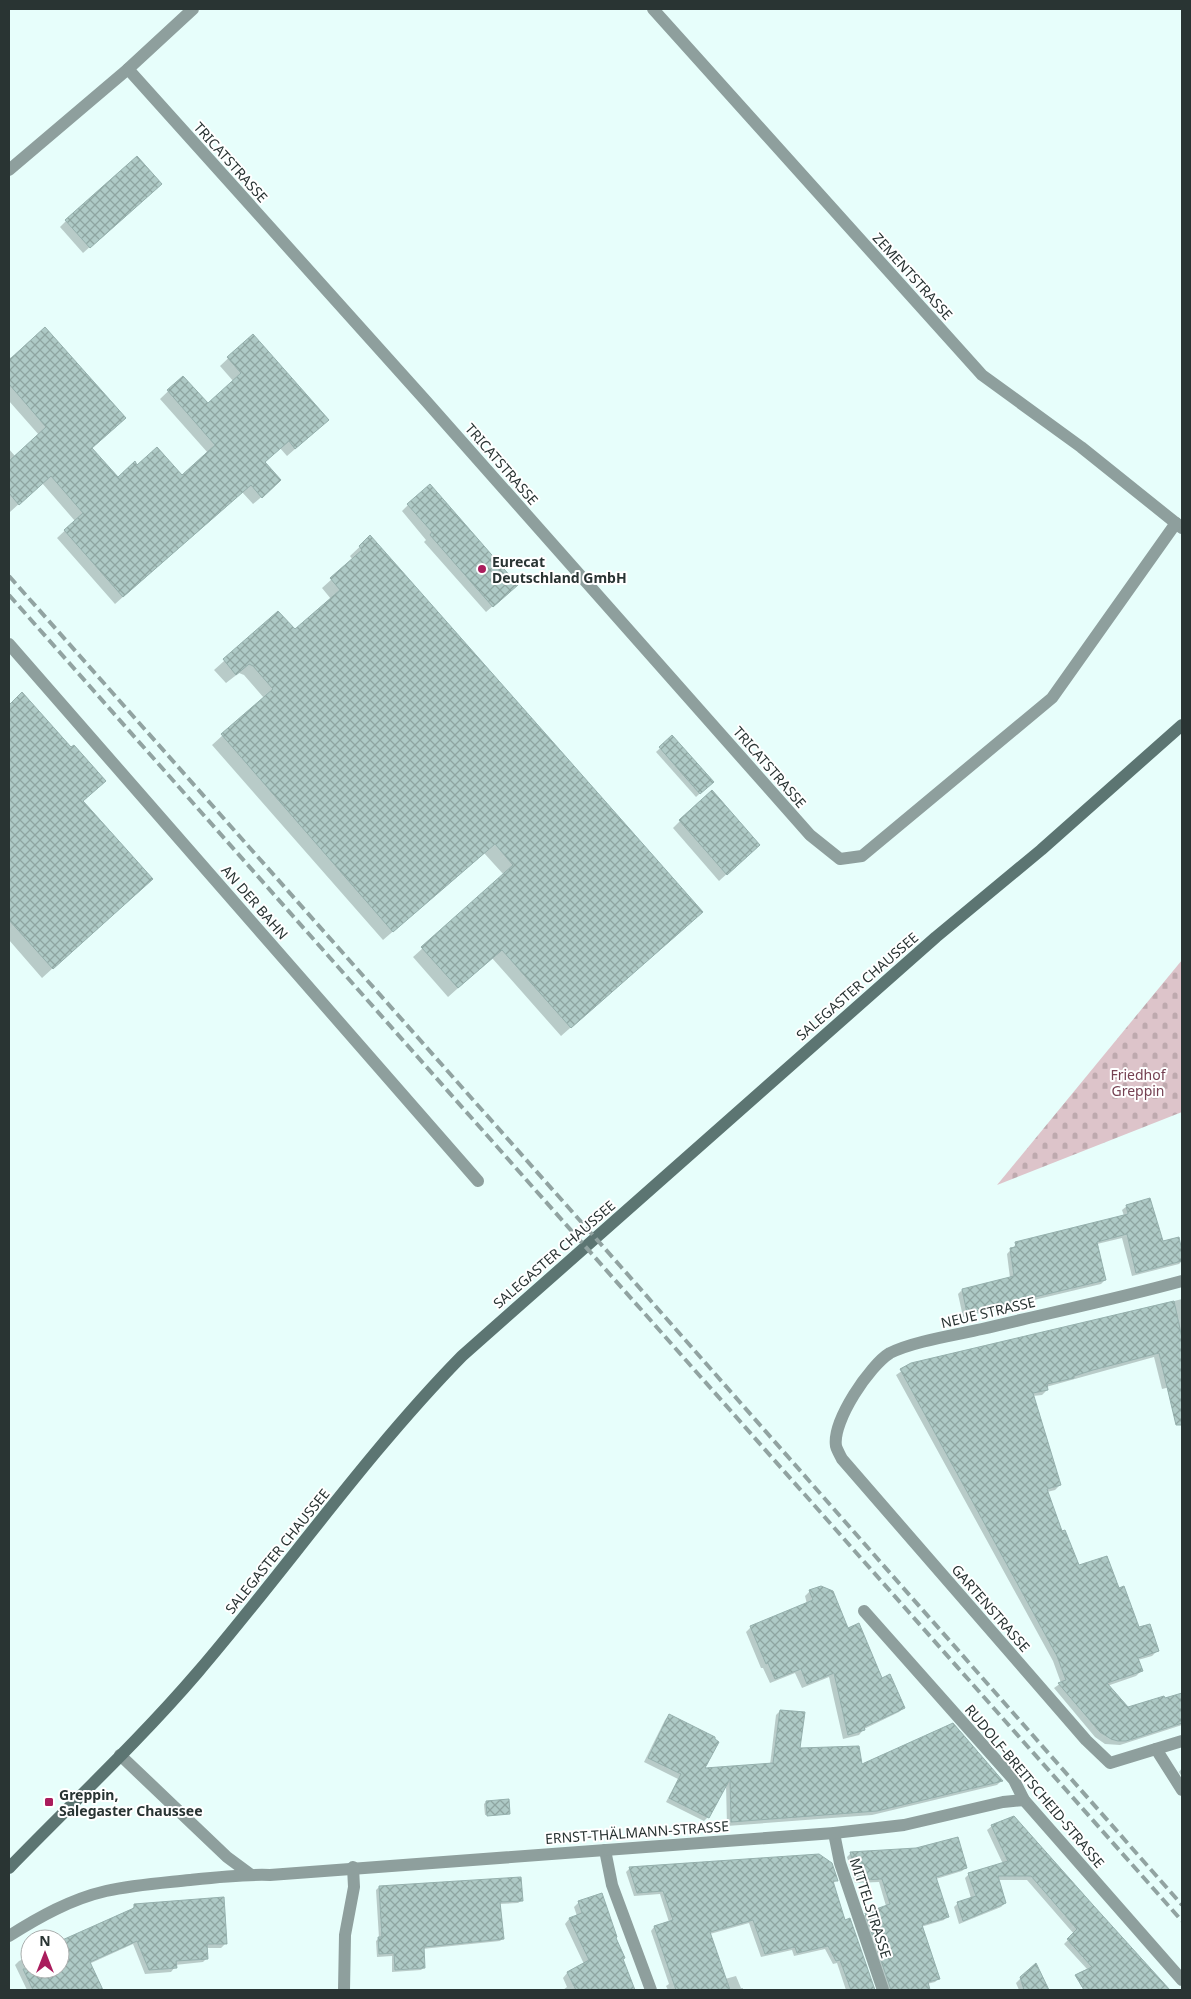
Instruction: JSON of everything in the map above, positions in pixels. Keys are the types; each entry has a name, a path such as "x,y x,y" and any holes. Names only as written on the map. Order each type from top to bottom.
{"main road":[{"name":"SALEGASTER CHAUSSEE","path":"9,1868 197,1673 388,1439 462,1356 936,936 1041,850 1182,725"}],"street":[{"path":"9,170 128,69 193,9"},
{"name":"ZEMENTSTRASSE","path":"653,9 982,375 1081,447 1179,525"},
{"name":"TRICATSTRASSE","path":"128,69 426,401 810,835 840,859 862,856 1052,698 1179,525"},
{"name":"AN DER BAHN","path":"9,644 478,1180"},
{"name":"NEUE STRASSE","path":"838,1427 863,1379 890,1354 935,1340 1182,1281"},
{"name":"GARTENSTRASSE","path":"838,1427 836,1445 842,1459 1086,1740 1110,1763 1156,1749"},
{"name":"RUDOLF-BREITSCHEID-STRASSE","path":"864,1611 1014,1780 1024,1800 1182,1980"},
{"path":"1182,1741 1156,1749 1182,1790"},
{"path":"120,1755 226,1857 250,1874"},
{"name":"ERNST-THÄLMANN-STRASSE","path":"9,1936 39,1916 71,1903 105,1891 142,1885 250,1874 270,1875 834,1833 904,1824 1003,1802 1024,1800"},
{"name":"MITTELSTRASSE","path":"834,1833 840,1863 883,1990"},
{"path":"605,1850 612,1885 651,1990"},
{"path":"344,1990 345,1936 354,1887 353,1868"}],"green space":[{"name":"Friedhof Greppin","path":"1182,960 1182,1112 997,1185"}],"building":[{"path":"137,156 162,184 90,248 65,220"},
{"path":"45,327 126,418 92,448 118,477 135,461 137,465 157,447 182,475 215,445 167,390 183,376 208,403 241,373 227,357 253,334 329,420 295,449 289,441 265,462 281,480 262,498 251,485 123,597 64,530 83,513 51,476 19,505 9,493 9,461 46,427 9,384 9,360"},
{"name":"Eurecat Deutschland GmbH","path":"430,484 518,585 493,607 430,535 432,532 407,504"},
{"path":"370,535 703,912 571,1028 502,950 458,988 421,947 513,865 495,844 393,932 221,734 273,689 253,666 249,664 236,675 223,659 278,611 295,629 340,590 330,578 362,550 359,546"},
{"path":"22,692 71,747 74,745 106,781 83,801 153,879 53,969 9,920 9,705"},
{"path":"672,735 714,782 700,794 659,747"},
{"path":"712,790 760,845 727,875 679,820"},
{"path":"1150,1198 1163,1241 1179,1237 1182,1261 1136,1273 1127,1234 1097,1242 1106,1280 967,1313 962,1289 1014,1276 1010,1248 1016,1247 1015,1242 1128,1214 1126,1205"},
{"path":"1174,1301 1182,1338 1182,1425 1176,1425 1159,1353 1047,1384 1048,1390 1033,1393 1061,1485 1047,1489 1062,1531 1065,1530 1079,1565 1107,1556 1119,1588 1124,1586 1139,1627 1150,1624 1159,1651 1138,1658 1143,1671 1107,1683 1128,1707 1164,1696 1165,1698 1182,1693 1182,1723 1126,1741 1118,1741 1100,1732 1058,1683 1066,1680 1057,1656 900,1369 911,1363"},
{"path":"821,1586 833,1591 848,1628 859,1623 882,1678 890,1674 905,1708 864,1727 865,1730 848,1735 834,1673 807,1684 801,1669 775,1679 768,1663 766,1664 750,1626 813,1600 809,1590"},
{"path":"780,1710 805,1712 800,1748 859,1746 862,1764 953,1723 1003,1781 877,1811 731,1822 730,1779 709,1818 669,1798 681,1774 648,1758 669,1714 715,1737 719,1742 705,1768 773,1763"},
{"path":"509,1799 510,1814 487,1816 486,1801"},
{"path":"1014,1816 1170,1990 1084,1990 1075,1975 1092,1967 1067,1939 1077,1929 1031,1876 998,1876 1006,1903 963,1921 957,1902 976,1896 968,1873 1008,1861 991,1825"},
{"path":"958,1837 967,1868 936,1877 949,1917 922,1925 940,1979 928,1982 930,1990 891,1990 865,1913 890,1904 882,1879 858,1880 850,1852 916,1848"},
{"path":"819,1854 832,1863 838,1881 833,1881 845,1920 850,1918 875,1990 851,1990 840,1960 836,1961 828,1946 797,1953 795,1947 765,1954 753,1920 710,1932 730,1990 676,1990 654,1926 673,1920 663,1891 637,1893 629,1867"},
{"path":"521,1877 523,1901 500,1902 504,1939 424,1947 425,1968 395,1970 394,1953 379,1954 378,1937 382,1937 379,1886"},
{"path":"602,1893 635,1990 576,1990 567,1972 589,1960 569,1918 582,1913 578,1901"},
{"path":"224,1897 227,1944 207,1944 208,1959 176,1961 177,1968 149,1970 137,1941 90,1962 103,1990 33,1990 28,1979 70,1979 70,1937 134,1908 134,1904"},
{"path":"1036,1963 1049,1990 1024,1990 1020,1977"}],"railway":[{"path":"9,576 622,1268 1182,1905"},
{"path":"9,595 1182,1921"}],"place":[{"name":"Eurecat Deutschland GmbH","path":"482,569"},
{"name":"Greppin, Salegaster Chaussee","path":"49,1802"}]}
